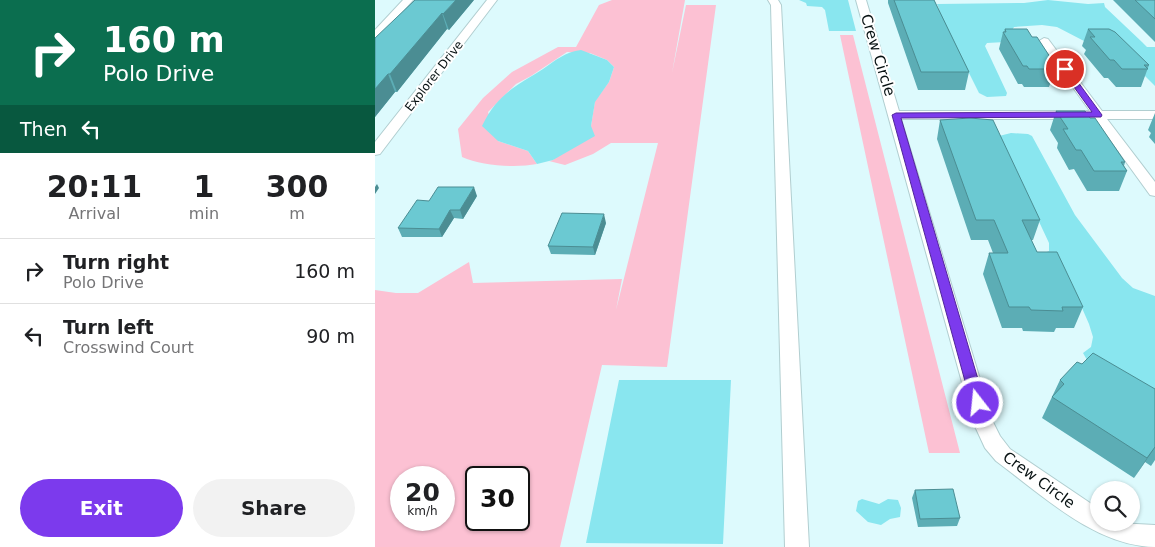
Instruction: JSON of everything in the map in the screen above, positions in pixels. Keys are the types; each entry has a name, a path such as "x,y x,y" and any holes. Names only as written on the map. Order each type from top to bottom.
{"street":[{"path":"377,33 408,0"},
{"name":"Explorer Drive","path":"375,152 492,0"},
{"path":"773,0 776,5 797,547"},
{"name":"Crew Circle","path":"861,0 896,115 983,422 992,442 1003,455 1090,516"},
{"path":"1044,41 1155,192"},
{"path":"896,115 1155,115"},
{"name":"Crew Circle","path":"1120,531 1134,536 1155,536"}],"shaded area":[{"path":"612,0 685,0 672,73 686,5 716,5 667,367 602,365 560,547 375,547 375,290 396,293 418,293 469,262 473,283 622,279 616,310 658,143 611,143 593,154 565,165 549,161 553,160 591,126 595,101 609,82 614,67 607,60 590,53 567,52 516,84 488,112 498,141 528,151 537,164 519,166 499,165 462,157 458,129 483,98 512,72 558,47 576,47 599,5"},
{"path":"840,35 853,35 960,453 929,453"}],"water":[{"path":"799,0 848,0 856,31 829,31 825,10 822,7 807,6 806,3"},
{"path":"1048,0 1088,4 1104,3 1105,7 1147,47 1155,47 1155,86 1113,44 1084,41 1057,27 1042,25 1014,27 1005,42 987,43 985,46 1007,93 1006,96 987,97 979,93 945,25 937,4 1024,3"},
{"path":"581,50 607,60 614,67 609,82 595,102 591,126 595,136 553,160 537,164 528,151 498,141 482,126 494,106 508,92 561,57"},
{"path":"1011,133 1032,136 1075,215 1122,278 1133,288 1155,296 1155,399 1087,360 1083,353 1091,347 1093,337 1089,324 1071,283 1042,254 1049,251 1049,243 999,136"},
{"path":"619,380 731,380 723,544 586,543"},
{"path":"862,499 879,504 888,499 898,500 901,508 900,517 890,519 881,525 868,522 856,511 858,501"}],"building":[{"path":"415,0 456,0 442,13 375,89 375,38"},
{"path":"894,0 934,0 969,72 921,72"},
{"path":"1135,0 1155,0 1155,19"},
{"path":"1005,29 1027,29 1032,37 1037,37 1052,60 1049,60 1055,69 1029,69 1027,66 1023,66 1003,32 1006,32"},
{"path":"1088,29 1109,29 1115,32 1149,65 1144,65 1148,69 1122,69 1114,60 1110,60 1090,37 1095,37"},
{"path":"1056,111 1085,111 1090,118 1095,118 1125,162 1121,162 1127,171 1094,171 1081,150 1076,150 1063,129 1068,129"},
{"path":"970,118 993,120 1040,220 1022,220 1037,252 1057,252 1083,307 1062,307 1063,311 1009,307 989,253 1008,253 994,220 976,220 940,120"},
{"path":"438,187 474,187 460,210 450,210 439,229 398,228 417,200 429,201"},
{"path":"562,213 604,214 593,247 548,246"},
{"path":"1093,353 1155,389 1155,447 1147,458 1052,397 1064,384 1060,380 1077,362 1082,364"},
{"path":"953,489 960,518 920,519 915,490"}],"route":[{"path":"978,403 896,115 1098,115 1065,69"}]}
